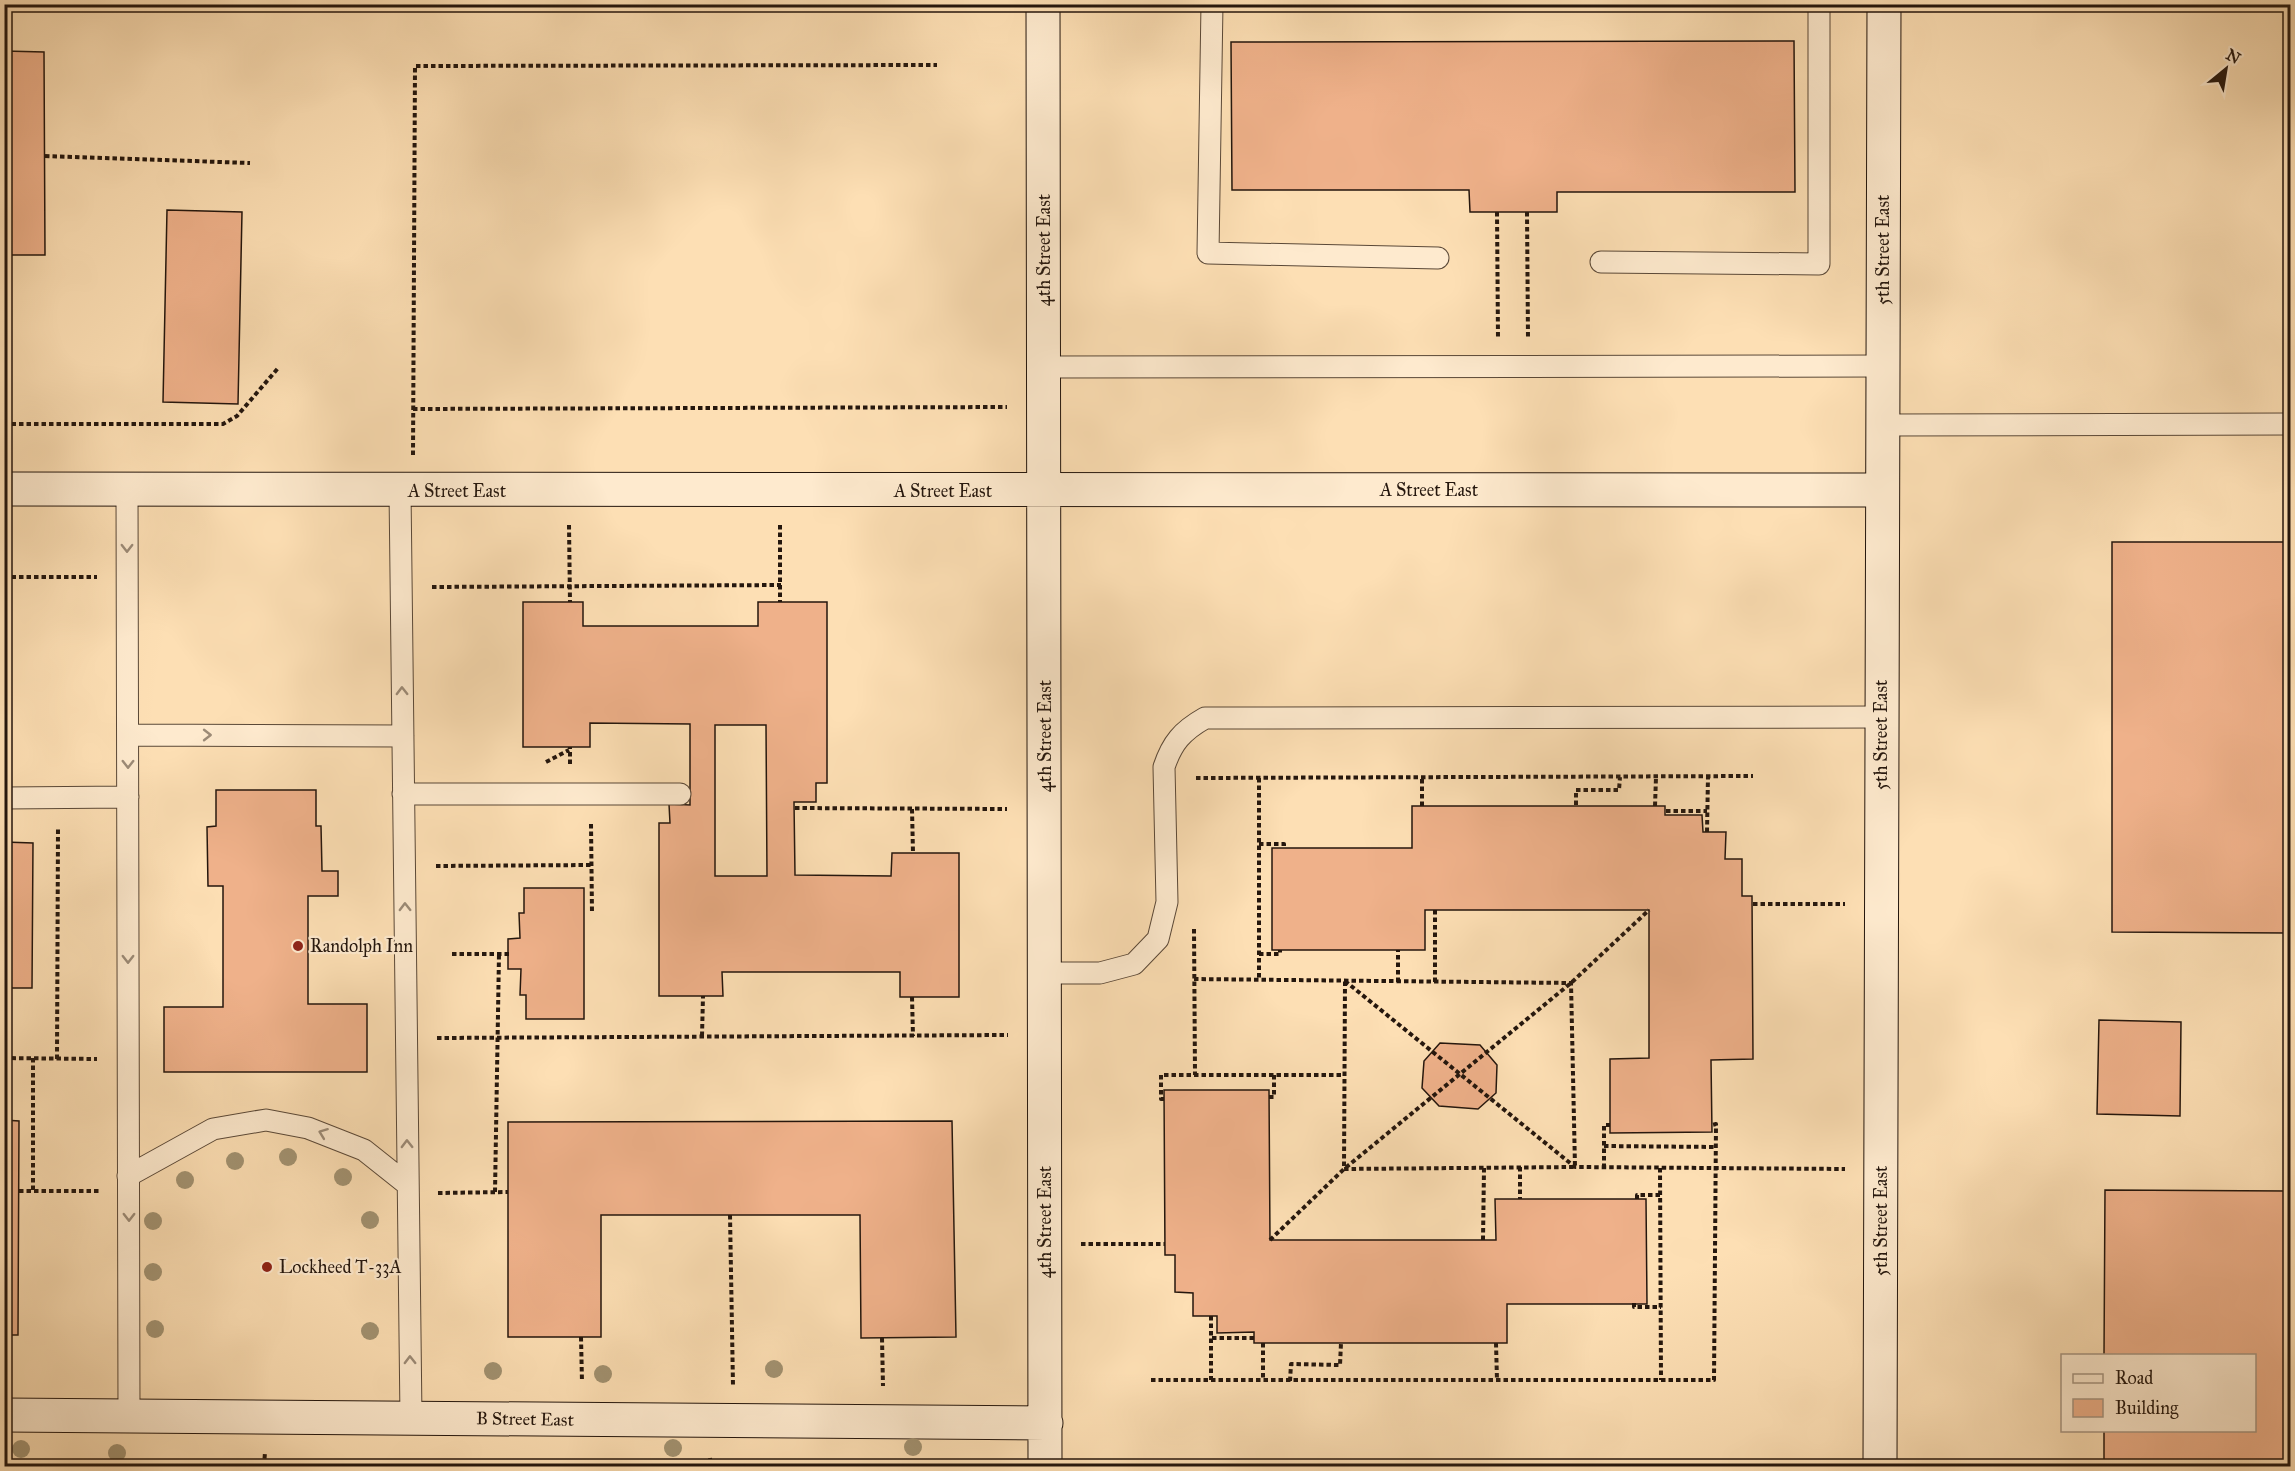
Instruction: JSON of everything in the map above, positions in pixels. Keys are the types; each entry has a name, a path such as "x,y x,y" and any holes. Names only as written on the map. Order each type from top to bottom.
{"street":[{"name":"4th Street East","path":"1043,4 1045,1467"},
{"name":"5th Street East","path":"1880,1467 1884,4"},
{"name":"A Street East","path":"4,489 1882,490"},
{"name":"B Street East","path":"4,1415 1046,1423"}],"lane":[{"path":"1212,4 1208,253 1438,258"},
{"path":"1601,262 1819,264 1819,4"},
{"path":"1044,367 1883,366"},
{"path":"1882,425 2290,424"},
{"path":"127,489 129,1415"},
{"path":"406,491 401,588 411,1418"},
{"path":"1045,972 1100,973 1134,964 1158,939 1167,902 1164,767 1171,747 1185,729 1205,718 1881,717"},
{"path":"128,735 403,736"},
{"path":"403,794 681,794"},
{"path":"4,798 128,797"},
{"path":"128,1176 213,1129 266,1120 309,1128 364,1150 408,1185"}],"path":[{"path":"406,491 413,409 415,66 937,65"},
{"path":"45,156 250,163"},
{"path":"1497,212 1498,367"},
{"path":"1527,212 1528,366"},
{"path":"4,424 223,424 237,416 279,367"},
{"path":"413,409 1044,406"},
{"path":"569,490 570,602"},
{"path":"779,491 780,602"},
{"path":"4,577 127,577"},
{"path":"401,588 781,585"},
{"path":"1707,832 1708,776"},
{"path":"1194,790 1194,778 1753,776"},
{"path":"1422,777 1422,806"},
{"path":"1576,806 1576,790 1619,790 1620,777"},
{"path":"1655,806 1656,777"},
{"path":"1259,778 1259,980"},
{"path":"590,794 592,913"},
{"path":"57,1059 58,798"},
{"path":"795,808 1045,809"},
{"path":"912,809 913,853"},
{"path":"1666,811 1707,811"},
{"path":"1259,844 1284,844 1284,848"},
{"path":"404,867 591,864"},
{"path":"1753,904 1881,904"},
{"path":"1435,910 1435,982"},
{"path":"1270,1240 1344,1168 1571,983 1649,910"},
{"path":"1194,920 1195,1075"},
{"path":"1259,954 1280,954 1280,950"},
{"path":"1398,950 1398,982"},
{"path":"452,954 508,954"},
{"path":"495,1192 499,954"},
{"path":"1194,979 1571,983"},
{"path":"1345,981 1575,1167"},
{"path":"1344,1168 1345,981"},
{"path":"1571,983 1575,1167"},
{"path":"702,1036 703,996"},
{"path":"912,997 913,1036"},
{"path":"406,1038 1045,1035"},
{"path":"4,1058 106,1059"},
{"path":"33,1058 33,1191"},
{"path":"1164,1099 1161,1099 1161,1075 1344,1075"},
{"path":"1269,1097 1274,1097 1274,1075"},
{"path":"1151,1380 1714,1380 1716,1124 1712,1125"},
{"path":"1604,1168 1604,1125 1610,1125"},
{"path":"1604,1146 1716,1147"},
{"path":"1520,1167 1521,1199"},
{"path":"1344,1168 1881,1169"},
{"path":"1483,1240 1484,1168"},
{"path":"1660,1168 1661,1380"},
{"path":"19,1191 106,1191"},
{"path":"436,1193 508,1192"},
{"path":"1637,1199 1637,1195 1660,1195"},
{"path":"722,1389 733,1389 730,1215"},
{"path":"1045,1245 1165,1244"},
{"path":"1634,1303 1634,1307 1661,1307"},
{"path":"1211,1316 1211,1380"},
{"path":"581,1337 582,1389"},
{"path":"882,1338 883,1390"},
{"path":"1212,1338 1254,1338"},
{"path":"1263,1343 1263,1380"},
{"path":"1290,1381 1291,1364 1340,1365 1341,1343"},
{"path":"1496,1343 1497,1380"}],"building":[{"path":"1794,41 1795,192 1557,192 1557,212 1470,212 1469,190 1232,190 1231,42"},
{"path":"4,51 44,52 45,255 4,255"},
{"path":"167,210 242,212 238,404 163,402"},
{"path":"2112,542 2290,542 2290,933 2112,932"},
{"path":"523,602 583,602 583,626 758,626 758,602 827,602 827,783 816,783 816,802 794,802 795,875 891,876 892,853 959,853 959,997 900,997 900,972 722,972 723,996 659,996 659,823 670,823 669,804 690,805 690,724 590,723 590,747 523,747","holes":["715,725 766,725 767,876 715,876"]},
{"path":"216,790 316,790 316,826 321,826 322,871 338,871 338,896 308,896 308,1004 367,1004 367,1072 164,1072 164,1007 223,1007 223,886 208,886 207,827 216,826"},
{"path":"1412,806 1665,806 1665,815 1702,815 1703,832 1726,832 1725,859 1742,859 1742,896 1752,896 1753,1059 1711,1060 1712,1132 1610,1133 1610,1059 1649,1058 1649,910 1425,910 1425,950 1272,950 1272,848 1412,848"},
{"path":"4,842 33,843 32,988 4,988"},
{"path":"524,888 584,888 584,1019 526,1019 526,995 520,995 521,969 508,969 508,939 520,938 519,913 524,913"},
{"path":"2099,1020 2181,1022 2180,1116 2097,1114"},
{"path":"1440,1043 1480,1045 1497,1065 1496,1093 1478,1109 1439,1106 1422,1088 1424,1061"},
{"path":"1164,1090 1269,1090 1270,1240 1496,1240 1495,1199 1646,1199 1647,1304 1507,1304 1507,1343 1254,1343 1254,1332 1217,1333 1217,1316 1193,1316 1193,1293 1175,1292 1175,1255 1165,1255"},
{"path":"4,1120 19,1121 18,1335 4,1335"},
{"path":"952,1121 956,1337 861,1338 860,1215 601,1215 601,1337 508,1337 508,1122"},
{"path":"2105,1190 2290,1191 2290,1466 2104,1466 2104,1432 2256,1432 2256,1354 2104,1354"}],"place":[{"name":"Randolph Inn","path":"298,946"},
{"name":"Lockheed T-33A","path":"267,1267"}]}
